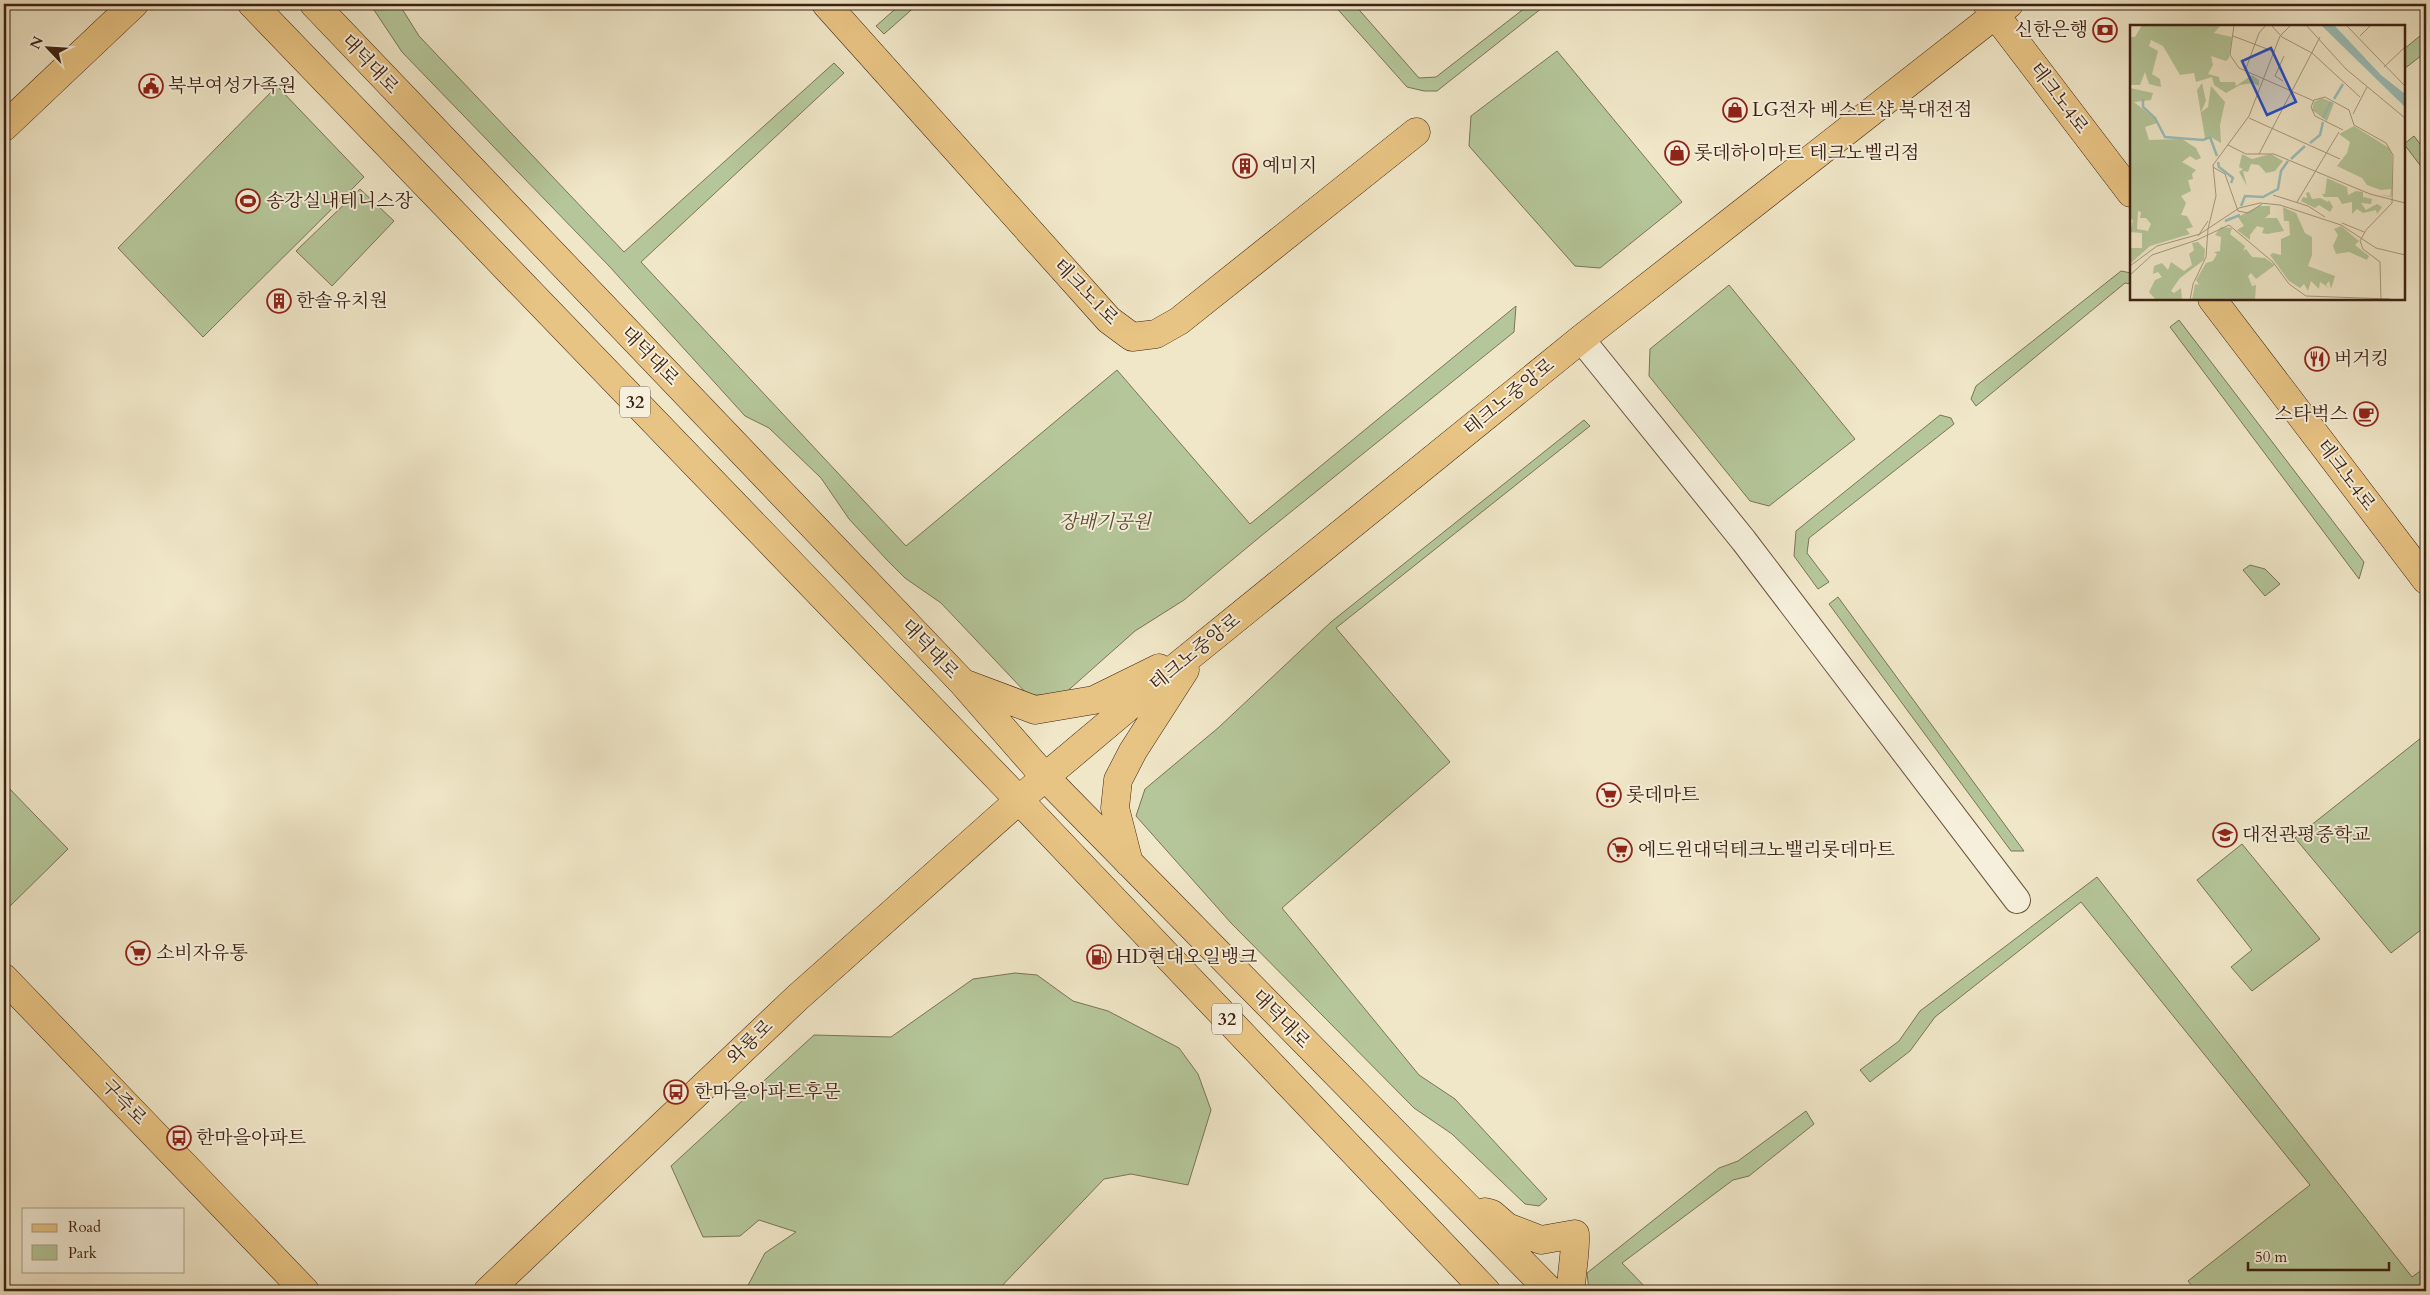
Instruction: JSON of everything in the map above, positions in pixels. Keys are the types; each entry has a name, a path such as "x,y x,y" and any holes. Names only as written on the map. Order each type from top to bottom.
{"main road":[{"path":"4,126 134,4"},
{"name":"대덕대로","path":"252,4 1019,800 1486,1291"},
{"name":"대덕대로","path":"314,4 962,682 1045,777 1550,1291"},
{"name":"테크노1로","path":"826,4 1108,320 1132,337 1156,334 1179,321 1416,132"},
{"name":"테크노중앙로","path":"1019,800 1199,649 1581,339 1997,7"},
{"name":"테크노4로","path":"1997,7 2130,192"},
{"name":"테크노4로","path":"2213,300 2426,580"},
{"path":"962,682 1035,710 1094,700 1199,649"},
{"path":"1129,863 1115,808 1118,780 1133,751 1199,649"},
{"name":"와룡로","path":"488,1291 797,998 1019,800"},
{"name":"구즉로","path":"4,978 305,1291"},
{"path":"1462,1203 1492,1214 1507,1227 1540,1240 1575,1234 1576,1255 1571,1276 1571,1291"}],"street":[{"path":"1581,339 1744,541 2017,900"}],"green space":[{"name":"장배기공원","path":"370,4 399,4 419,36 624,252 834,63 844,73 641,262 906,546 1117,370 1250,524 1516,306 1514,332 1184,600 1135,631 1063,695 1028,695 941,603 905,578 888,561 849,519 821,478 769,428 745,416 609,266 402,52"},
{"path":"901,4 918,4 884,34 876,26"},
{"path":"1333,4 1354,4 1419,78 1436,77 1530,4 1547,4 1437,91 1424,91 1407,87"},
{"path":"2426,31 2426,52 2405,68 2405,48"},
{"path":"1557,51 1682,202 1600,268 1575,266 1469,146 1471,116"},
{"name":"송강실내테니스장","path":"277,86 364,177 203,337 118,248"},
{"path":"2414,136 2426,152 2426,173 2405,145"},
{"path":"360,189 394,221 332,286 296,251"},
{"path":"2121,271 2130,273 2130,284 2125,283 1976,406 1971,399 1976,386"},
{"path":"1729,285 1855,439 1769,506 1750,501 1649,376 1650,349"},
{"path":"2179,320 2364,562 2359,579 2170,327"},
{"path":"1940,415 1951,418 1954,424 1809,538 1807,553 1829,582 1818,589 1794,556 1796,531"},
{"path":"1584,420 1590,426 1336,628 1450,762 1282,908 1419,1075 1455,1099 1547,1199 1539,1206 1525,1204 1452,1134 1414,1108 1231,923 1136,816 1145,789 1218,728 1331,622"},
{"path":"2250,565 2265,569 2280,584 2265,596 2243,570"},
{"path":"1838,597 2024,851 2011,851 1829,604"},
{"path":"2426,734 2426,926 2391,953 2295,838"},
{"path":"4,783 68,849 4,912"},
{"path":"2242,844 2320,939 2252,991 2231,967 2252,950 2197,880"},
{"path":"2097,877 2412,1277 2426,1267 2426,1291 2196,1291 2188,1281 2310,1185 2081,902 1935,1017 1910,1051 1870,1082 1860,1070 1899,1041 1920,1011"},
{"path":"1015,973 1037,975 1073,1001 1108,1011 1179,1048 1198,1074 1211,1110 1188,1185 1131,1174 1104,1179 997,1291 745,1291 765,1253 796,1232 759,1220 740,1236 703,1237 671,1166 814,1035 891,1037 973,979"},
{"path":"1806,1111 1814,1124 1749,1176 1733,1180 1622,1263 1649,1291 1589,1291 1587,1273 1719,1168 1738,1161"}],"place":[{"name":"신한은행","path":"2105,30"},
{"name":"북부여성가족원","path":"151,86"},
{"name":"LG전자 베스트샵 북대전점","path":"1735,110"},
{"name":"롯데하이마트 테크노벨리점","path":"1677,153"},
{"name":"예미지","path":"1245,166"},
{"name":"송강실내테니스장","path":"248,201"},
{"name":"한솔유치원","path":"279,301"},
{"name":"버거킹","path":"2317,359"},
{"name":"스타벅스","path":"2366,414"},
{"name":"롯데마트","path":"1609,795"},
{"name":"대전관평중학교","path":"2225,835"},
{"name":"에드윈대덕테크노밸리롯데마트","path":"1620,850"},
{"name":"소비자유통","path":"138,953"},
{"name":"HD현대오일뱅크","path":"1099,957"},
{"name":"한마을아파트후문","path":"676,1092"},
{"name":"한마을아파트","path":"179,1138"}]}
